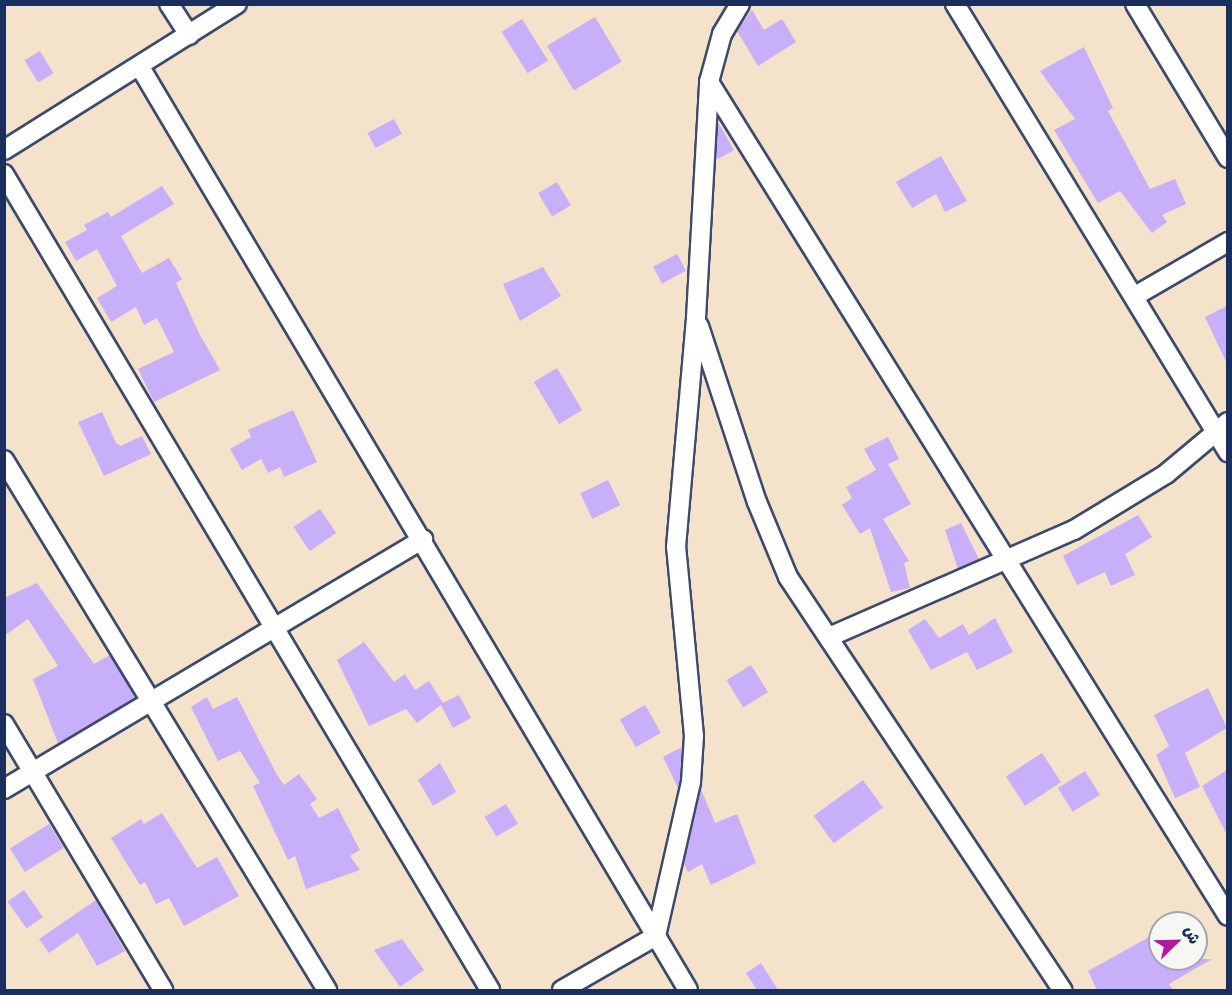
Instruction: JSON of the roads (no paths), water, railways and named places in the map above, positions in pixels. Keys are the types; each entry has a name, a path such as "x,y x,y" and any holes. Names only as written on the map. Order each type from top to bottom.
{"street":[{"path":"169,4 189,35"},
{"path":"4,150 140,67 237,4"},
{"path":"562,990 656,936 691,782 694,736 676,547 696,318 709,82 722,34 740,4"},
{"path":"955,4 1135,296 1221,426 1227,452"},
{"path":"1135,4 1227,158"},
{"path":"140,67 423,539 688,990"},
{"path":"709,82 1227,916"},
{"path":"4,174 271,627 490,990"},
{"path":"1135,296 1227,242"},
{"path":"696,318 773,543 788,577 1062,990"},
{"path":"829,637 1005,558 1074,530 1135,495 1166,474 1221,426"},
{"path":"4,460 327,990"},
{"path":"4,789 271,627 423,539"},
{"path":"4,724 163,990"}]}
